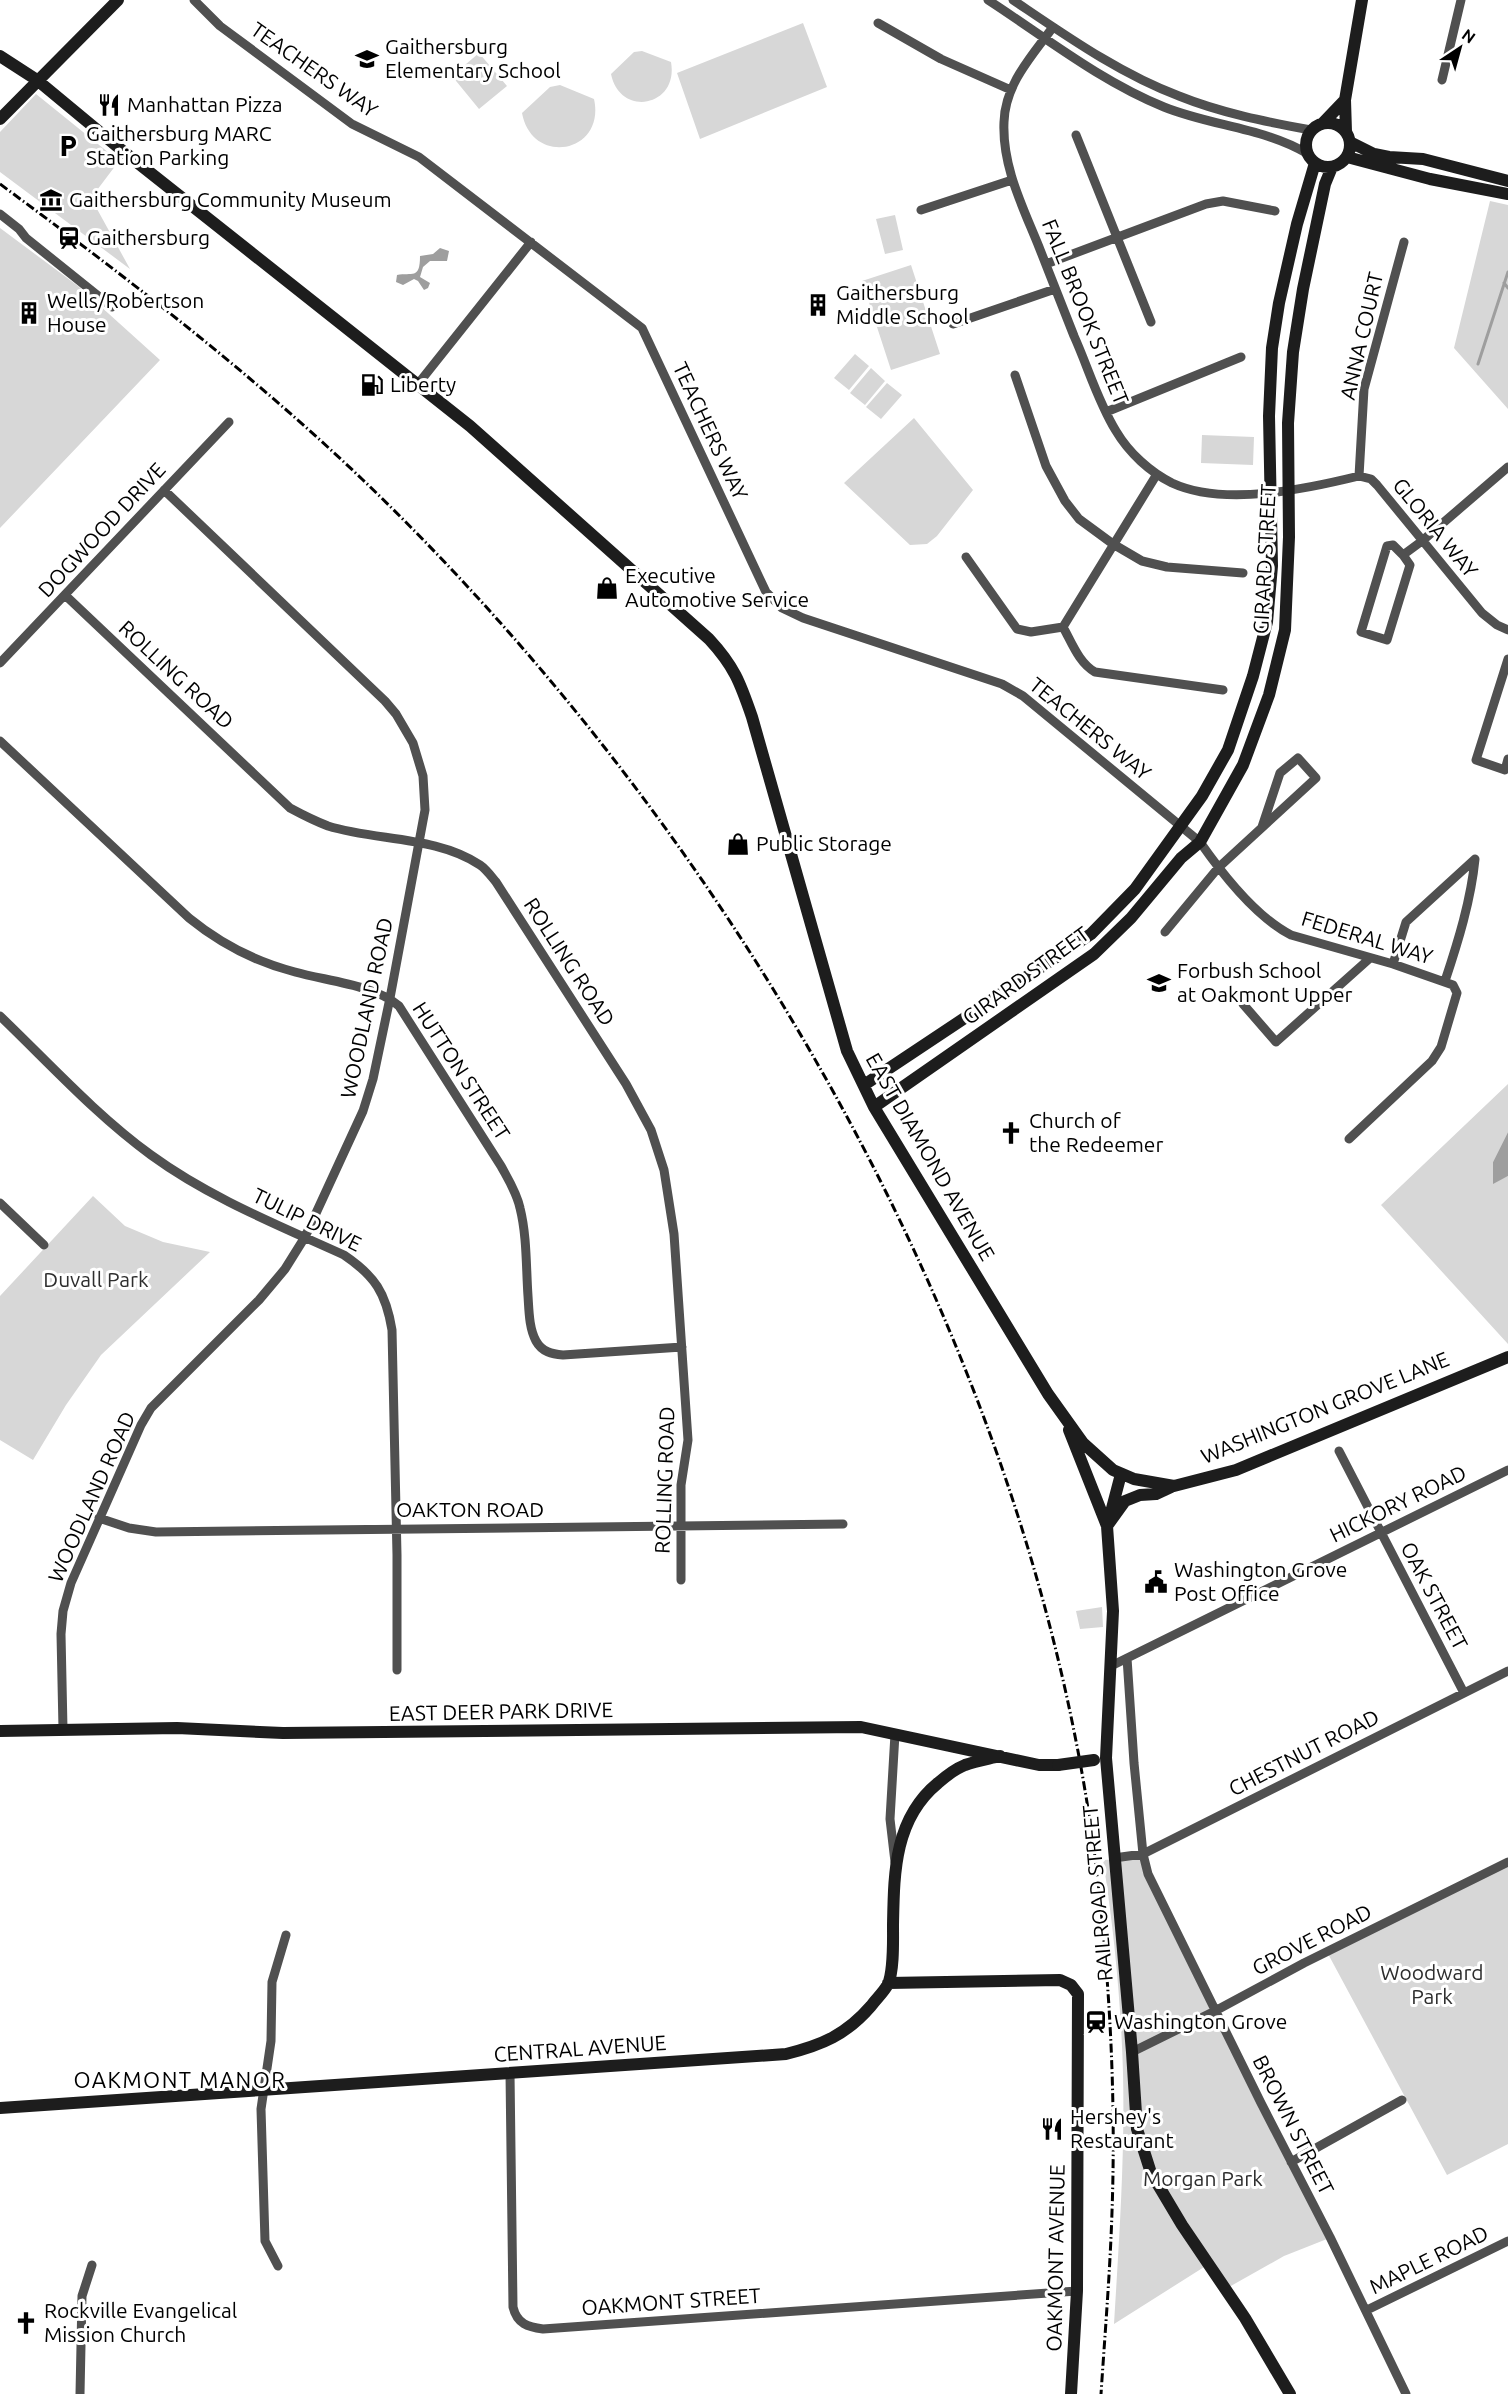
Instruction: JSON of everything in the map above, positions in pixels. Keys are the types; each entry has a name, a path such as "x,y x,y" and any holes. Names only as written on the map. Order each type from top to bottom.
{"street":[{"path":"0,119 118,0"},
{"name":"TEACHERS WAY","path":"194,0 220,26 352,124 419,157 642,328 766,592 782,608 803,618 1002,684 1023,696 1200,842"},
{"path":"988,0 1044,40 1110,79 1164,107 1285,142 1323,167 1340,164 1347,157 1345,100 1362,0"},
{"path":"1013,0 1125,71 1177,96 1222,111 1311,130"},
{"path":"1442,80 1461,0"},
{"path":"878,23 941,59 1011,90"},
{"name":"FALL BROOK STREET","path":"1053,27 1025,65 1011,90 1004,120 1004,150 1012,180 1055,289 1116,433 1130,450 1157,474 1173,483 1203,493 1289,491"},
{"name":"EAST DIAMOND AVENUE","path":"0,56 38,80 119,148 470,426 702,632 727,659 739,680 752,717 846,1051 874,1107 1067,1423 1083,1443 1117,1472"},
{"path":"1311,158 1306,141 1311,130 1323,123 1345,100"},
{"path":"1323,123 1338,125 1348,137 1374,154 1423,159 1508,181"},
{"path":"1076,135 1151,322"},
{"path":"1347,157 1430,179 1508,194"},
{"name":"GIRARD STREET","path":"864,1085 1091,934 1135,889 1202,796 1228,750 1253,676 1267,622 1272,566 1269,416 1272,348 1279,303 1311,158"},
{"name":"GIRARD STREET","path":"874,1107 1094,954 1131,918 1181,858 1200,842 1243,765 1269,694 1285,630 1288,570 1288,423 1293,352 1325,184 1332,167"},
{"path":"921,210 1012,180"},
{"path":"1046,264 1206,204 1223,201 1275,211"},
{"path":"0,214 20,230 26,238 112,307"},
{"path":"418,384 531,242"},
{"name":"ANNA COURT","path":"1359,476 1364,389 1404,242"},
{"path":"953,324 1055,289"},
{"path":"1106,412 1241,357"},
{"path":"1015,375 1046,466 1065,501 1079,519 1113,544 1142,561 1167,567 1243,573"},
{"name":"DOGWOOD DRIVE","path":"0,663 229,422"},
{"path":"1403,555 1422,542 1508,467"},
{"path":"1063,627 1157,474"},
{"name":"GLORIA WAY","path":"1289,491 1359,476 1371,479 1482,613 1508,630"},
{"name":"WOODLAND ROAD","path":"63,1729 61,1634 63,1611 71,1583 99,1518 151,1408 259,1300 285,1269 305,1237 363,1111 373,1079 390,998 425,810 423,776 412,743 396,714 164,490"},
{"path":"1393,545 1403,555 1410,565 1387,640 1361,632 1386,546 1393,545"},
{"path":"966,557 1017,629 1031,632 1063,627"},
{"name":"ROLLING ROAD","path":"65,595 291,808 310,819 330,826 419,843 465,856 482,866 496,882 626,1084 651,1130 664,1170 674,1234 688,1440 681,1485 681,1580"},
{"path":"1063,627 1082,661 1087,668 1095,672 1223,690"},
{"path":"1508,659 1476,760 1504,770 1508,759"},
{"name":"HUTTON STREET","path":"0,741 189,918 213,937 267,964 369,990 390,998 399,1006 513,1188 521,1216 530,1326 543,1350 563,1355 682,1347"},
{"path":"1165,932 1218,868 1316,778 1298,758 1280,773 1262,827"},
{"name":"FEDERAL WAY","path":"1200,842 1218,868 1276,928 1291,935 1393,964 1449,983"},
{"path":"1349,1139 1441,1047 1458,993 1449,983 1454,953 1473,878 1475,859 1406,922 1402,928 1393,964"},
{"path":"1243,1004 1276,1042 1369,959"},
{"name":"TULIP DRIVE","path":"0,1016 104,1116 150,1154 212,1194 344,1255 362,1267 377,1284 388,1307 392,1330 397,1670"},
{"path":"0,1203 44,1245"},
{"name":"WASHINGTON GROVE LANE","path":"1117,1472 1158,1485 1174,1486 1236,1470 1508,1357"},
{"path":"1067,1423 1073,1445 1105,1521 1125,1501 1140,1495 1156,1494 1174,1486"},
{"name":"OAK STREET","path":"1340,1451 1464,1693"},
{"name":"HICKORY ROAD","path":"1111,1666 1508,1470"},
{"name":"RAILROAD STREET","path":"1117,1472 1105,1521 1113,1611 1111,1666 1100,1759 1114,1858 1137,2129 1151,2173 1182,2225 1245,2318 1290,2394"},
{"name":"OAKTON ROAD","path":"99,1518 129,1528 156,1532 843,1524"},
{"name":"BROWN STREET","path":"1127,1658 1143,1854 1148,1874 1367,2310 1406,2394"},
{"name":"CHESTNUT ROAD","path":"1114,1858 1143,1854 1508,1671"},
{"name":"EAST DEER PARK DRIVE","path":"0,1731 177,1728 283,1733 861,1727 1039,1765 1058,1765 1100,1759"},
{"name":"CENTRAL AVENUE","path":"0,2108 786,2054 815,2046 859,2020 888,1983 893,1949 896,1864 891,1845 890,1819 895,1734"},
{"name":"EAST DEER PARK DRIVE","path":"896,1864 907,1824 927,1792 963,1766 1000,1756"},
{"name":"GROVE ROAD","path":"1132,2052 1310,1960 1508,1862"},
{"path":"278,2266 265,2241 261,2109 271,2041 272,1982 286,1935"},
{"name":"OAKMONT AVENUE","path":"888,1983 1060,1980 1071,1986 1078,1994 1077,2291 1071,2394"},
{"name":"OAKMONT STREET","path":"510,2073 513,2307 515,2315 528,2327 543,2329 1077,2291"},
{"path":"1291,2162 1402,2100"},
{"name":"MAPLE ROAD","path":"1367,2310 1508,2241"},
{"path":"80,2394 82,2295 92,2265"}],"green space":[{"path":"803,23 827,87 700,139 677,73"},
{"path":"642,51 671,62 671,77 666,89 658,97 647,101 636,101 625,97 616,88 611,74 634,52"},
{"path":"479,53 507,86 479,109 452,76"},
{"path":"560,85 594,99 595,117 589,132 579,141 566,146 552,147 539,141 528,130 522,113 550,87"},
{"path":"36,94 119,161 91,198 130,269 0,172 0,132"},
{"path":"1490,201 1508,205 1508,409 1454,348"},
{"path":"895,215 903,250 885,254 876,219"},
{"path":"0,228 78,286 160,360 0,528"},
{"path":"911,265 940,354 891,370 862,281"},
{"path":"855,354 869,366 849,390 834,378"},
{"path":"871,368 885,381 865,405 850,393"},
{"path":"887,383 902,395 881,419 866,407"},
{"path":"914,418 973,490 937,536 927,544 910,545 844,483"},
{"path":"1202,435 1254,437 1253,465 1201,463"},
{"path":"1508,1084 1508,1132 1493,1162 1493,1183 1508,1176 1508,1344 1381,1205"},
{"name":"Duvall Park","path":"93,1196 125,1226 163,1242 210,1252 101,1355 66,1405 33,1460 0,1440 0,1296"},
{"path":"1102,1607 1103,1627 1080,1629 1076,1611"},
{"name":"Morgan Park","path":"1139,1858 1211,2009 1327,2239 1284,2256 1229,2287 1212,2262 1114,2324 1120,2230 1123,2073 1116,1966 1103,1860"},
{"name":"Woodward Park","path":"1508,1863 1508,2144 1447,2175 1327,1952"}],"shaded area":[{"path":"440,248 449,251 447,261 430,261 423,267 420,277 430,283 428,288 424,290 414,279 403,285 396,282 397,275 417,272 420,256 433,254"},
{"path":"1508,1132 1508,1176 1493,1184 1493,1162"}],"waterway":[{"path":"1478,364 1508,272"},
{"path":"1504,283 1508,288"}],"railway":[{"path":"0,184 186,326 276,401 363,480 500,622 627,777 743,942 847,1117 936,1299 1008,1487 1063,1679 1097,1873 1111,2042 1112,2212 1101,2394"}],"place":[{"name":"Gaithersburg Elementary School","path":"367,59"},
{"name":"Manhattan Pizza","path":"109,105"},
{"name":"Gaithersburg MARC Station Parking","path":"68,146"},
{"name":"Gaithersburg Community Museum","path":"51,200"},
{"name":"Gaithersburg","path":"69,238"},
{"name":"Gaithersburg Middle School","path":"818,305"},
{"name":"Wells/Robertson House","path":"29,313"},
{"name":"Liberty","path":"372,385"},
{"name":"Executive Automotive Service","path":"607,588"},
{"name":"Public Storage","path":"738,844"},
{"name":"Forbush School at Oakmont Upper","path":"1159,983"},
{"name":"Church of the Redeemer","path":"1011,1133"},
{"name":"Washington Grove Post Office","path":"1156,1582"},
{"name":"Washington Grove","path":"1096,2022"},
{"name":"Hershey's Restaurant","path":"1052,2129"},
{"name":"Rockville Evangelical Mission Church","path":"26,2323"}],"district":[{"name":"OAKMONT MANOR","path":"180,2080"}]}
